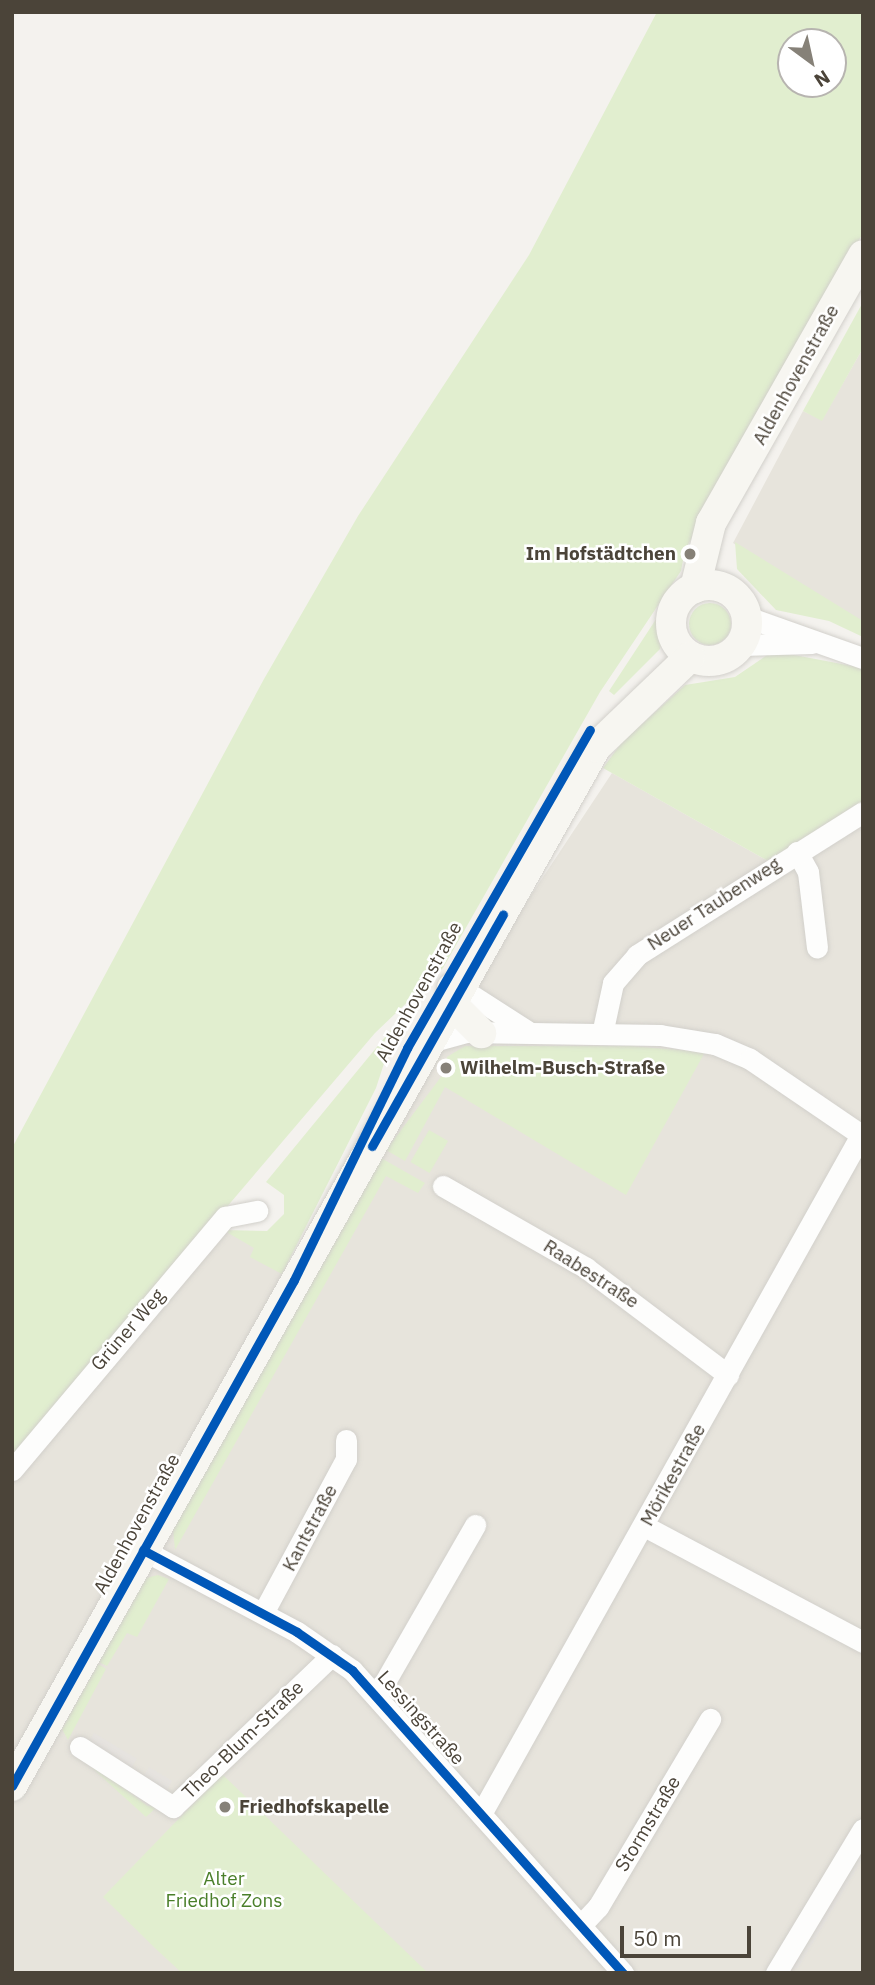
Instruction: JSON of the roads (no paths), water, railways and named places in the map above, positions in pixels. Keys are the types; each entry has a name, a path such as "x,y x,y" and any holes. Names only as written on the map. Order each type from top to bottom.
{"street":[{"name":"Aldenhovenstraße","path":"709,588 728,495 863,255"},
{"path":"744,631 727,657 683,649 673,611 709,588 744,631 815,643 863,658"},
{"name":"Aldenhovenstraße","path":"294,1280 433,1041 449,997 477,941 474,928 590,730 683,649"},
{"name":"Aldenhovenstraße","path":"12,1786 449,997 596,747 683,649"},
{"name":"Neuer Taubenweg","path":"602,1034 614,984 637,955 863,812"},
{"name":"Neuer Taubenweg","path":"797,852 808,872 817,947"},
{"path":"449,997 481,1033"},
{"path":"449,997 531,1033"},
{"path":"433,1041 481,1033 660,1035 733,1050 862,1136"},
{"name":"Mörikestraße","path":"482,1812 862,1136"},
{"name":"Raabestraße","path":"443,1186 586,1268 728,1375"},
{"name":"Grüner Weg","path":"12,1470 225,1217 257,1211"},
{"name":"Kantstraße","path":"263,1613 346,1460 346,1440"},
{"path":"378,1694 475,1525"},
{"path":"644,1527 863,1642"},
{"name":"Lessingstraße","path":"143,1550 263,1613 332,1655 378,1694 623,1973"},
{"name":"Theo-Blum-Straße","path":"80,1747 173,1807 332,1655"},
{"name":"Stormstraße","path":"581,1925 598,1907 710,1719"},
{"path":"776,1973 863,1829"}],"place":[{"name":"Im Hofstädtchen","path":"690,554"},
{"name":"Wilhelm-Busch-Straße","path":"446,1068"},
{"name":"Friedhofskapelle","path":"225,1807"}],"park label":[{"name":"Alter Friedhof Zons","path":"224,1890"}]}
